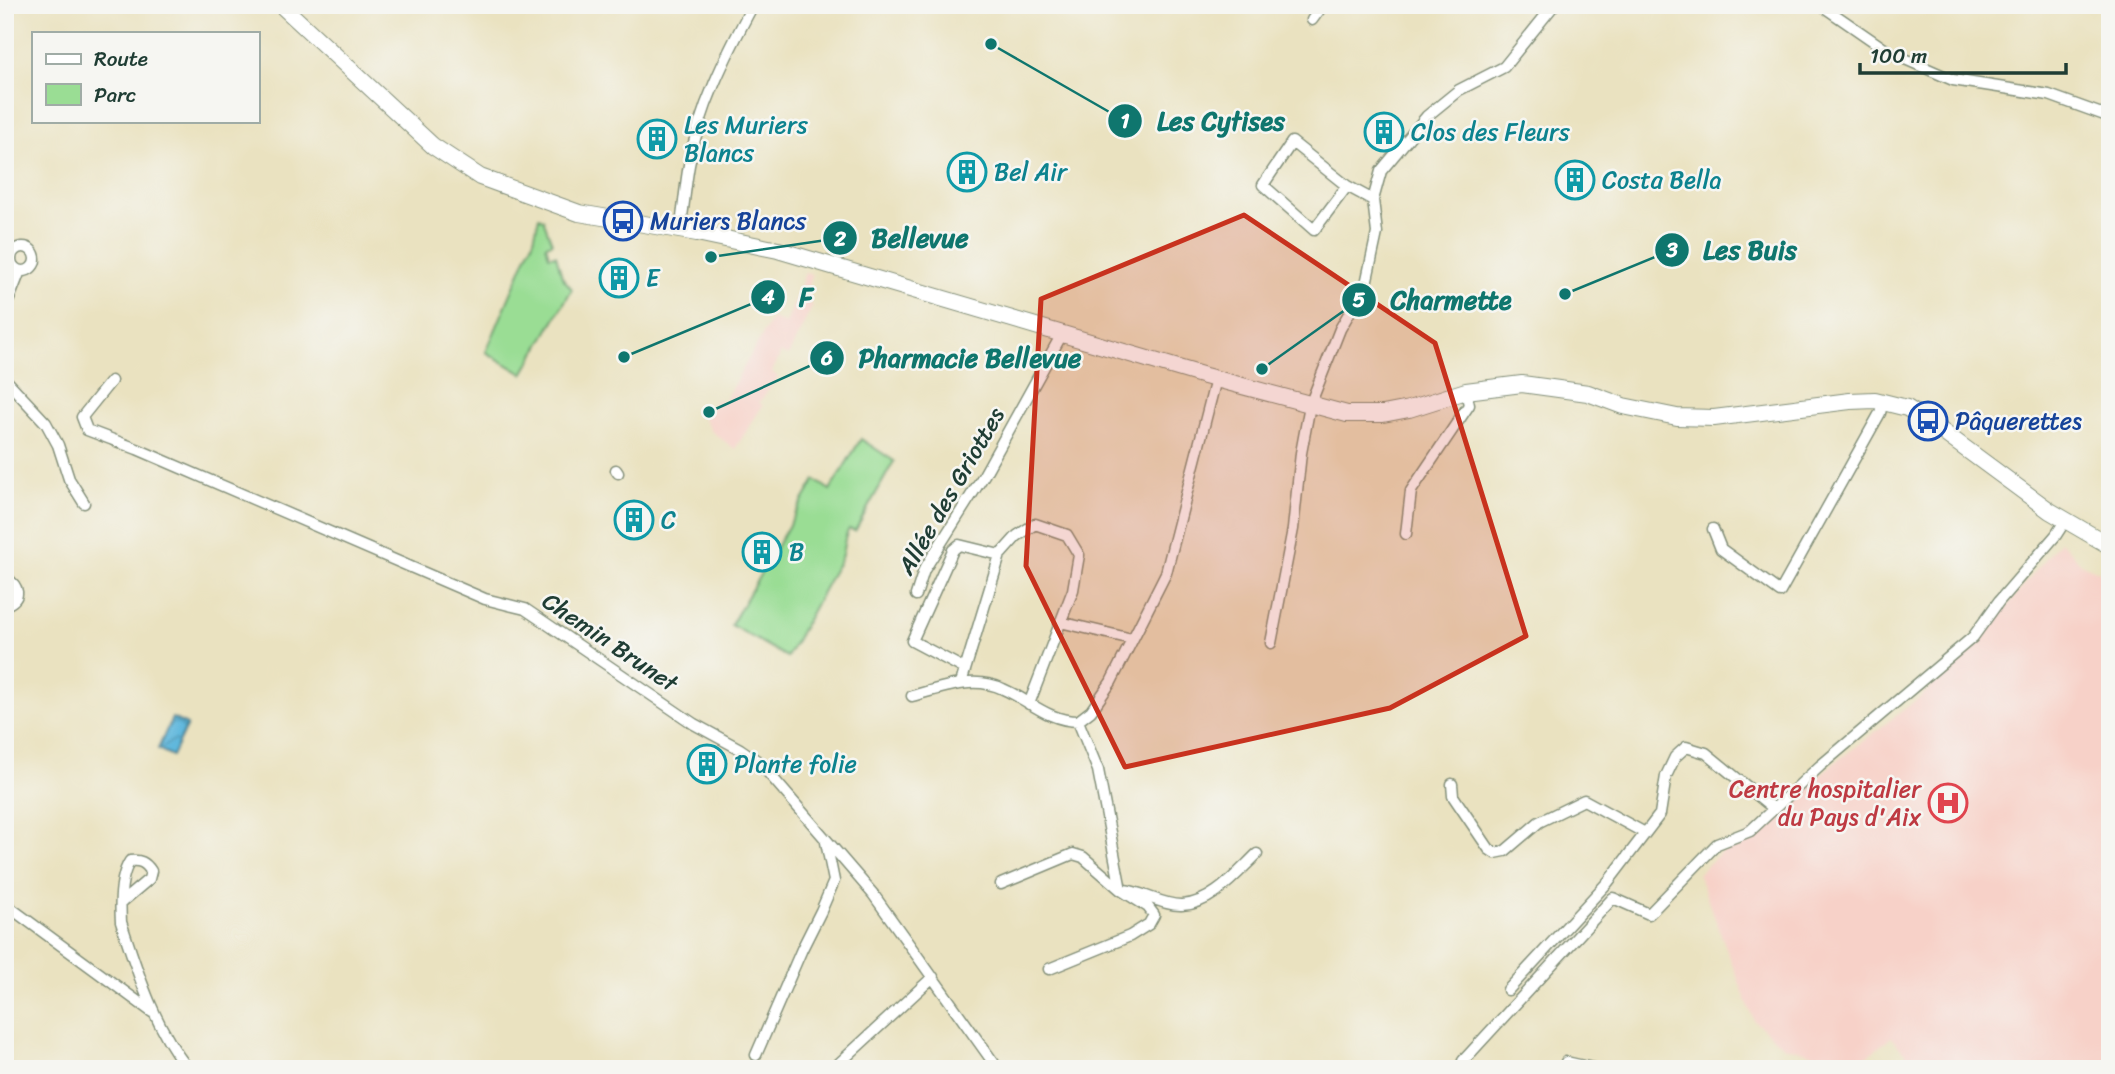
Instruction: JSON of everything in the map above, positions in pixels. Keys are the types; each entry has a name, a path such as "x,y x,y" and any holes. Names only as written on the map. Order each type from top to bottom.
{"main road":[{"path":"281,5 433,146 472,173 579,213 680,229 778,250 1216,379 1347,414 1383,414 1409,409 1466,391 1521,384 1588,393 1659,415 1693,418 1790,410 1850,401 1883,402 1908,408 2065,521 2110,546"}],"street":[{"path":"680,229 689,166 701,121 725,58 753,5"},
{"path":"1312,20 1323,5"},
{"path":"1271,643 1293,529 1301,453 1310,405 1340,329 1366,284 1377,233 1373,200 1381,171 1427,116 1459,90 1504,67 1554,5"},
{"path":"1821,5 1889,52 1953,80 2049,95 2110,117"},
{"path":"1348,186 1314,230 1263,185 1292,142 1348,186 1373,200"},
{"path":"5,242 15,250"},
{"path":"24,247 29,249 35,258 34,265 29,270 20,271 12,264 11,257 15,250 24,247"},
{"path":"5,303 20,271"},
{"name":"Allée des Griottes","path":"916,594 924,570 984,475 1062,334"},
{"path":"5,379 46,423 58,445 69,479 84,503"},
{"path":"912,696 961,683 1002,688 1049,716 1066,721 1077,721 1091,711 1111,682 1166,573 1216,379"},
{"name":"Chemin Brunet","path":"111,382 82,417 87,430 137,449 485,600 525,609 694,724 759,762 873,894 998,1069"},
{"path":"1406,534 1411,491 1469,405 1466,391"},
{"path":"1713,529 1721,548 1780,592 1880,414 1883,402"},
{"path":"1463,1061 1613,898 1649,914 1717,844 1750,831 1773,808 1973,637 2065,521"},
{"path":"961,683 1000,555 1017,536 1035,524 1067,535 1079,555 1073,590 1028,704"},
{"path":"965,669 912,641 953,550 959,545 1000,555"},
{"path":"5,577 14,582 18,588 18,596 5,605"},
{"path":"1060,622 1132,639"},
{"path":"1077,721 1098,770 1121,890"},
{"path":"1508,990 1608,882 1660,814 1666,776 1675,757 1686,747 1706,752 1773,808"},
{"path":"1452,784 1453,796 1489,849 1495,853 1506,851 1539,822 1584,800 1645,833"},
{"path":"756,1055 834,881 826,842"},
{"path":"1001,884 1073,854 1083,857 1121,890 1148,907 1154,915 1149,924 1130,936 1049,969"},
{"path":"1121,890 1139,891 1181,905 1215,894 1257,854"},
{"path":"122,901 121,922 152,1012 188,1069"},
{"path":"5,904 152,1012"},
{"path":"833,1069 933,977"},
{"path":"1566,1062 1597,1069"}],"highlighted area":[{"path":"1244,215 1435,343 1526,636 1390,708 1125,767 1026,566 1041,299"}],"shaded area":[{"path":"805,273 812,275 803,301 813,305 788,356 781,353 772,372 778,377 759,403 763,405 735,449 711,431 703,418 717,398 723,403 772,318 786,324"},
{"name":"Centre hospitalier du Pays d'Aix","path":"2060,541 2082,564 2110,576 2110,1069 1918,1069 1891,1037 1852,1069 1808,1069 1812,1053 1785,1047 1754,1021 1698,874 1719,854 1745,838 1828,768 1920,697 1970,652"}],"green space":[{"path":"539,217 543,219 552,243 546,245 549,256 556,255 562,277 572,289 523,374 486,352 534,239"},
{"path":"861,439 894,461 855,531 849,529 838,563 787,657 731,625 815,480 830,490"}],"water":[{"path":"172,718 187,725 172,756 158,749"}],"place":[{"name":"Les Cytises","path":"991,44"},
{"name":"Clos des Fleurs","path":"1384,132"},
{"name":"Les Muriers Blancs","path":"657,139"},
{"name":"Bel Air","path":"967,172"},
{"name":"Costa Bella","path":"1575,180"},
{"name":"Muriers Blancs","path":"623,221"},
{"name":"Bellevue","path":"711,257"},
{"name":"E","path":"619,278"},
{"name":"Les Buis","path":"1565,294"},
{"name":"F","path":"624,357"},
{"name":"Charmette","path":"1262,369"},
{"name":"Pharmacie Bellevue","path":"709,412"},
{"name":"Pâquerettes","path":"1928,421"},
{"name":"C","path":"634,520"},
{"name":"B","path":"762,552"},
{"name":"Plante folie","path":"707,764"},
{"name":"Centre hospitalier du Pays d'Aix","path":"1948,803"}]}
